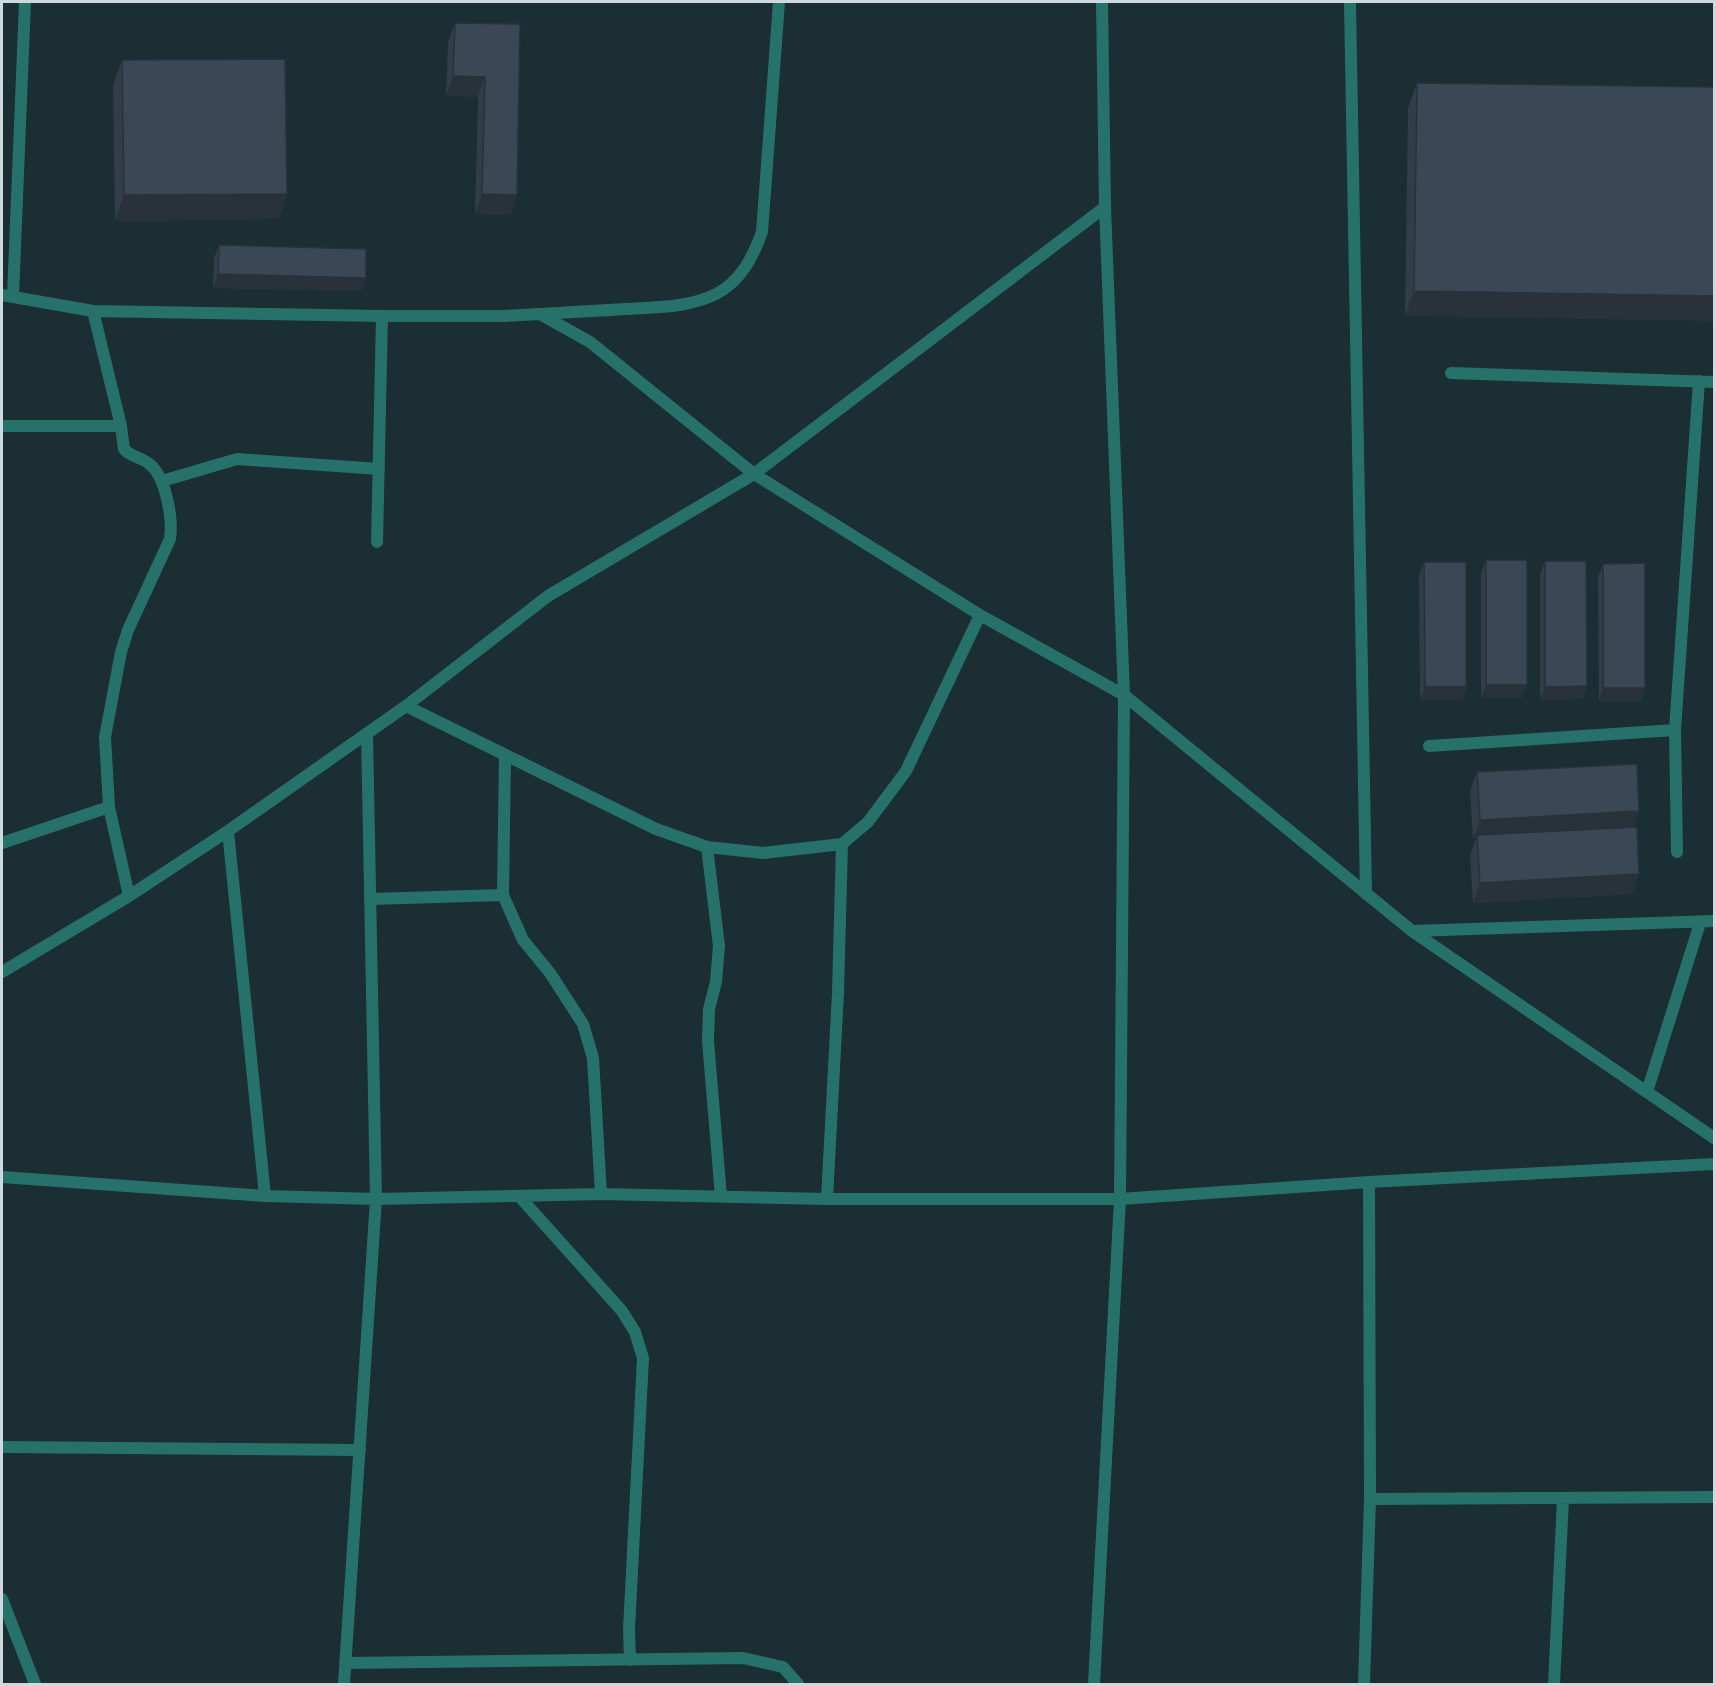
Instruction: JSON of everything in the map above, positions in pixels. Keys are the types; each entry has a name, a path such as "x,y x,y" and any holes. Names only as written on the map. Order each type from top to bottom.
{"street":[{"path":"25,2 7,295 93,311 382,316 504,316 667,307 693,303 717,293 738,277 753,256 762,232 779,2"},
{"path":"1094,1684 1120,1199 1124,694 1105,207 1102,2"},
{"path":"1350,2 1366,894"},
{"path":"2,972 129,896 228,831 406,706 548,596 754,474 1105,207"},
{"path":"93,311 121,426 124,449 155,468 162,481 172,528 170,539 128,630 121,652 105,737 109,807 129,896"},
{"path":"540,314 590,342 754,474 980,615 1124,694 1412,931 1714,1138"},
{"path":"377,542 382,316"},
{"path":"1450,373 1714,382"},
{"path":"1677,852 1675,730 1699,381"},
{"path":"2,426 121,426"},
{"path":"162,481 237,459 263,459 380,469"},
{"path":"406,706 656,829 707,846 763,853 842,844 868,822 906,771 980,615"},
{"path":"1429,746 1675,730"},
{"path":"344,1684 376,1199 367,734"},
{"path":"505,755 502,894 523,940 550,974 583,1024 593,1058 601,1194"},
{"path":"2,843 109,807"},
{"path":"228,831 265,1196"},
{"path":"827,1199 838,993 842,844"},
{"path":"707,846 719,946 708,1041 721,1196"},
{"path":"370,899 502,894"},
{"path":"1412,931 1714,921"},
{"path":"1647,1092 1700,923"},
{"path":"2,1177 265,1196 376,1199 601,1194 827,1199 1120,1199 1369,1182 1714,1164"},
{"path":"1364,1684 1370,1499 1369,1182"},
{"path":"519,1196 622,1311 635,1332 643,1358 629,1629 630,1660"},
{"path":"2,1447 360,1450"},
{"path":"1370,1499 1714,1497"},
{"path":"1554,1684 1563,1499"},
{"path":"2,1599 35,1684"},
{"path":"345,1663 743,1658 783,1667 798,1684"}],"building":[{"path":"455,23 520,24 517,195 482,194 485,77 453,76"},
{"path":"285,59 287,194 124,195 122,60"},
{"path":"1417,83 1714,87 1714,296 1414,291"},
{"path":"219,245 366,249 366,278 218,274"},
{"path":"1486,560 1527,560 1527,685 1486,685"},
{"path":"1545,561 1586,561 1587,686 1545,687"},
{"path":"1424,562 1466,562 1466,687 1425,687"},
{"path":"1645,563 1645,688 1603,688 1603,564"},
{"path":"1637,764 1639,811 1480,820 1477,772"},
{"path":"1637,827 1639,874 1480,883 1477,835"}]}
